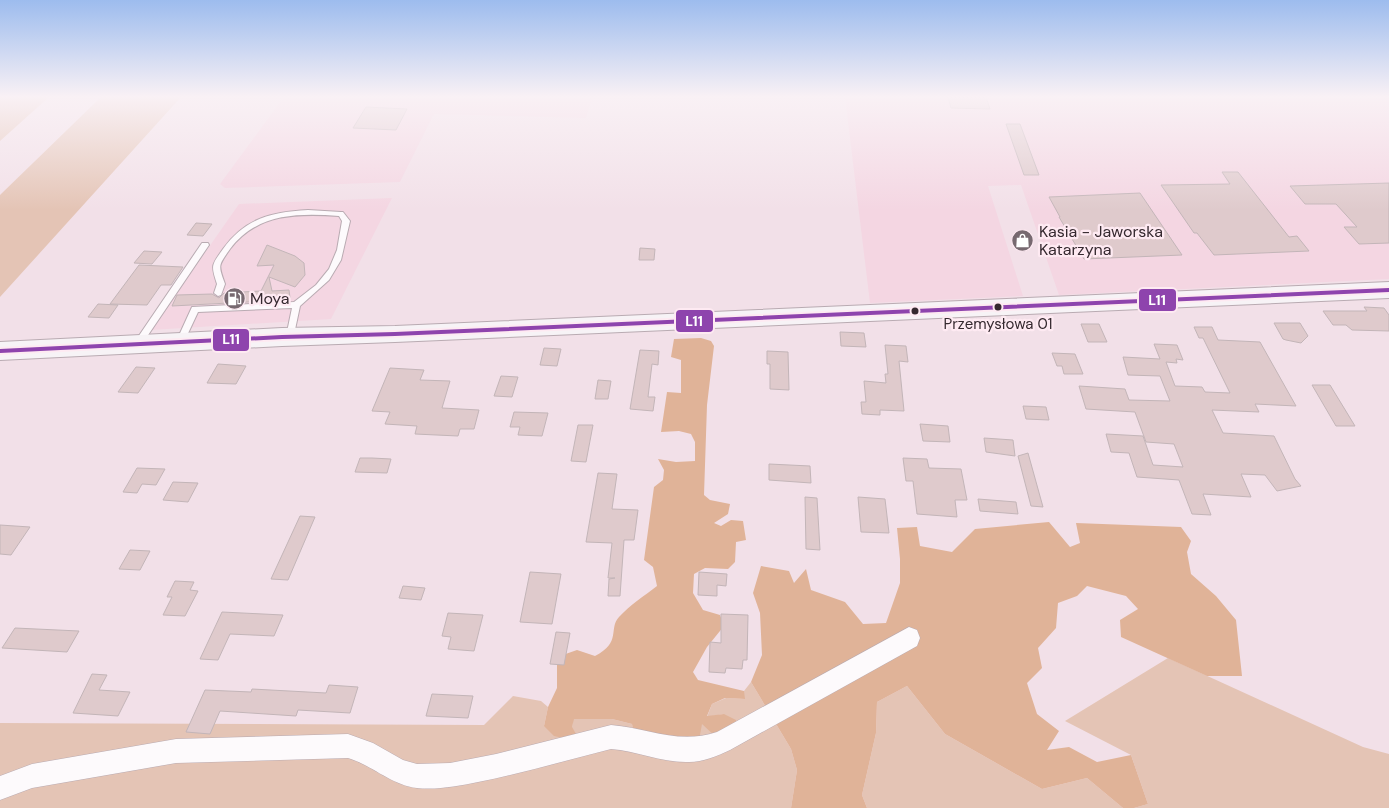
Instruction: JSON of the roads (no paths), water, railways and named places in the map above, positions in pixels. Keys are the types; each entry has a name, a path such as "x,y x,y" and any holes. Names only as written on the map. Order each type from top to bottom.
{"main road":[{"path":"0,351 1389,290"}],"street":[{"path":"0,788 32,776 176,751 348,746 366,751 398,771 417,776 450,775 496,766 611,737 626,737 671,750 697,750 722,742 909,638"}],"lane":[{"path":"218,293 221,284 216,271 217,264 227,247 240,233 258,220 278,214 302,212 341,214 346,221 342,250 334,267 324,281 296,305 290,337"},
{"path":"137,345 205,245"},
{"path":"180,342 195,309 212,306 296,305"}],"place":[{"name":"Kasia - Jaworska Katarzyna","path":"1023,240"},
{"name":"Moya","path":"234,298"},
{"name":"Przemysłowa 01","path":"998,307"}]}
